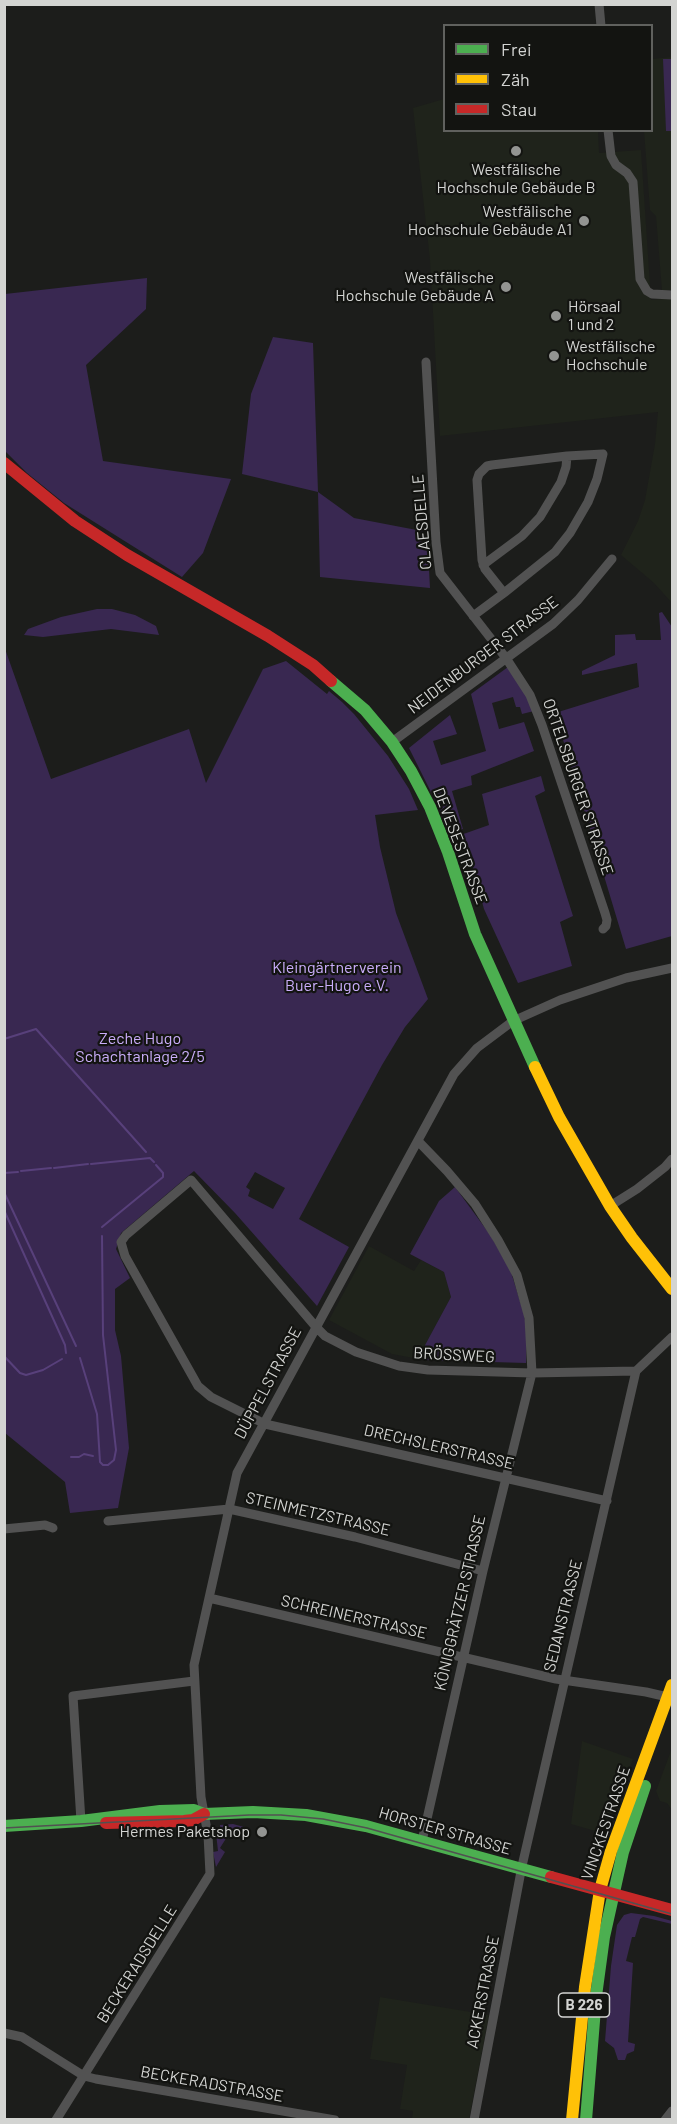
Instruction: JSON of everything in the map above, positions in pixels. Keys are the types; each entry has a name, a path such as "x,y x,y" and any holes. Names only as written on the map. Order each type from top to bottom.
{"main road":[{"name":"DEVESESTRASSE","path":"4,463 75,521 127,555 268,636 313,665 365,710 392,742 430,807 475,934 559,1117 610,1206 672,1289"},
{"name":"VINCKESTRASSE","path":"572,2120 586,1977 600,1890 611,1851 671,1697"},
{"name":"VINCKESTRASSE","path":"586,2120 596,1996 604,1937 631,1828 671,1697"},
{"name":"HORSTER STRASSE","path":"4,1826 81,1821 153,1811 194,1810 204,1814 254,1812 306,1815 350,1823 422,1841 672,1910"}],"street":[{"path":"599,4 601,24"},
{"path":"608,132 610,156 633,182 640,279 646,291 652,294 672,295"},
{"name":"CLAESDELLE","path":"426,362 438,566 445,581 506,658"},
{"path":"472,616 504,593 555,552 570,533 588,502 603,454 487,466 479,474 477,480 483,565 504,593"},
{"path":"483,565 522,536 540,517 561,482 567,456"},
{"name":"NEIDENBURGER STRASSE","path":"392,742 553,624 578,600 612,559"},
{"name":"ORTELSBURGER STRASSE","path":"506,658 530,695 542,725 607,920 603,929"},
{"name":"DÜPPELSTRASSE","path":"204,1814 194,1665 237,1473 454,1074 477,1048 513,1021 576,994 627,978 672,968"},
{"name":"KÖNIGGRÄTZER STRASSE","path":"418,1141 475,1204 498,1239 517,1275 529,1318 532,1373 483,1571 422,1841"},
{"path":"610,1206 638,1189 672,1159"},
{"name":"BRÖSSWEG","path":"191,1180 316,1327 325,1336 356,1352 399,1366 428,1370 532,1373 636,1371"},
{"name":"DRECHSLERSTRASSE","path":"191,1180 126,1235 121,1242 122,1251 198,1386 211,1397 265,1424 607,1501"},
{"path":"636,1371 672,1337"},
{"name":"SEDANSTRASSE","path":"522,1869 563,1681 636,1371"},
{"name":"STEINMETZSTRASSE","path":"108,1521 230,1509 355,1537 483,1571"},
{"path":"4,1529 45,1525 53,1528"},
{"name":"SCHREINERSTRASSE","path":"209,1598 563,1681 671,1697"},
{"path":"81,1821 73,1696 194,1681"},
{"name":"BECKERADSDELLE","path":"56,2120 210,1874 208,1835 204,1814"},
{"name":"ACKERSTRASSE","path":"474,2120 522,1869"},
{"path":"4,2033 22,2037 84,2076"},
{"name":"BECKERADSTRASSE","path":"84,2076 335,2120"},
{"path":"665,2120 672,2111"}],"shaded area":[{"path":"672,57 672,290 662,291 656,216 650,210 644,132 653,132 653,59"},
{"name":"Westfälische Hochschule","path":"443,99 443,132 598,132 599,153 641,150 651,300 672,298 672,603 654,583 621,555 638,521 645,500 658,412 440,436 430,260 413,108"},
{"path":"369,1246 414,1271 421,1260 444,1272 451,1297 424,1347 424,1360 392,1354 329,1320"},
{"path":"582,1741 633,1759 606,1834 571,1824"},
{"path":"672,1748 672,1810 667,1803 660,1801 656,1791"},
{"path":"380,1997 489,2015 469,2119 412,2119 413,2111 400,2109 407,2065 370,2059"}],"green space":[{"path":"663,59 672,59 672,131 666,131"},
{"path":"147,278 146,309 86,365 103,461 231,479 203,553 182,577 64,503 27,473 5,451 5,294"},
{"path":"273,337 313,343 318,492 242,474 251,394"},
{"path":"318,492 354,518 427,532 430,588 320,577"},
{"path":"97,609 112,609 135,615 156,626 159,635 111,629 43,637 24,635 28,629 61,617"},
{"path":"662,612 672,627 672,936 626,949 555,713 639,687 637,663 582,675 582,671 615,655 615,635 635,634 636,640 661,640 659,613"},
{"name":"Zeche Hugo Schachtanlage 2/5","path":"4,646 51,779 189,729 206,783 263,669 286,661 327,694 329,691 354,714 388,756 409,789 418,810 375,815 380,847 396,913 428,999 405,1027 382,1065 299,1219 349,1247 317,1306 235,1213 194,1171 121,1233 116,1249 130,1278 115,1289 115,1330 121,1356 129,1448 118,1508 70,1513 65,1482 5,1433","holes":["255,1172 285,1188 273,1209 248,1196 250,1190 246,1187"]},
{"path":"508,667 522,687 534,711 522,714 520,707 516,707 513,697 492,703 499,729 524,722 534,751 471,776 472,785 452,791 463,829 453,831 409,748 450,715 457,734 433,741 441,765 486,751 471,694"},
{"path":"541,776 545,791 535,796 573,916 560,922 572,966 518,983 484,909 466,843 455,837 489,825 482,794"},
{"path":"455,1187 491,1236 511,1272 524,1314 527,1333 526,1363 424,1360 424,1347 451,1297 444,1272 410,1254 439,1201"},
{"path":"233,1824 244,1827 241,1832 232,1829 220,1848 225,1852 216,1867 213,1852 218,1851 216,1833 220,1832 220,1825"},
{"path":"631,1913 654,1916 672,1921 672,1924 643,1917 640,1919 635,1937 632,1937 626,1961 633,1963 628,2042 635,2044 634,2051 627,2054 625,2060 618,2060 614,2048 605,2041 611,1966 617,1925 624,1915"}],"waterway":[{"path":"4,1039 36,1029 146,1152"},
{"path":"91,1164 150,1158 154,1162"},
{"path":"54,1168 88,1164"},
{"path":"102,1227 163,1177 163,1173 156,1165"},
{"path":"21,1171 51,1168"},
{"path":"4,1173 18,1172"},
{"path":"4,1192 76,1346"},
{"path":"4,1210 65,1345 66,1353"},
{"path":"80,1358 97,1414 100,1462 108,1465 114,1460 116,1450 103,1335 102,1236"},
{"path":"4,1356 20,1373 26,1375 43,1370 62,1359"},
{"path":"71,1457 84,1454 93,1456"}],"tram line":[{"path":"4,1828 249,1815 323,1819 367,1828 672,1914"}],"traffic: fast":[{"path":"331,681 365,710 392,742 411,771 430,807 448,852 475,934 535,1067"},
{"path":"586,2120 596,1996 604,1937 623,1852 645,1786"},
{"path":"4,1826 81,1821 160,1811 194,1810 204,1814 253,1812 306,1815 366,1826 551,1877"}],"traffic: slow":[{"path":"535,1067 559,1117 610,1206 672,1289"},
{"path":"572,2120 585,1987 600,1890 611,1851 672,1685"}],"traffic: jam":[{"path":"4,463 75,521 127,555 268,636 313,665 331,681"},
{"path":"106,1823 184,1821 193,1820 204,1814"},
{"path":"551,1877 672,1910"}],"place":[{"name":"Westfälische Hochschule Gebäude B","path":"516,151"},
{"name":"Westfälische Hochschule Gebäude A1","path":"584,221"},
{"name":"Westfälische Hochschule Gebäude A","path":"506,287"},
{"name":"Hörsaal 1 und 2","path":"556,316"},
{"name":"Westfälische Hochschule","path":"554,356"},
{"name":"Hermes Paketshop","path":"262,1832"}],"park label":[{"name":"Kleingärtnerverein Buer-Hugo e.V.","path":"337,977"}]}
